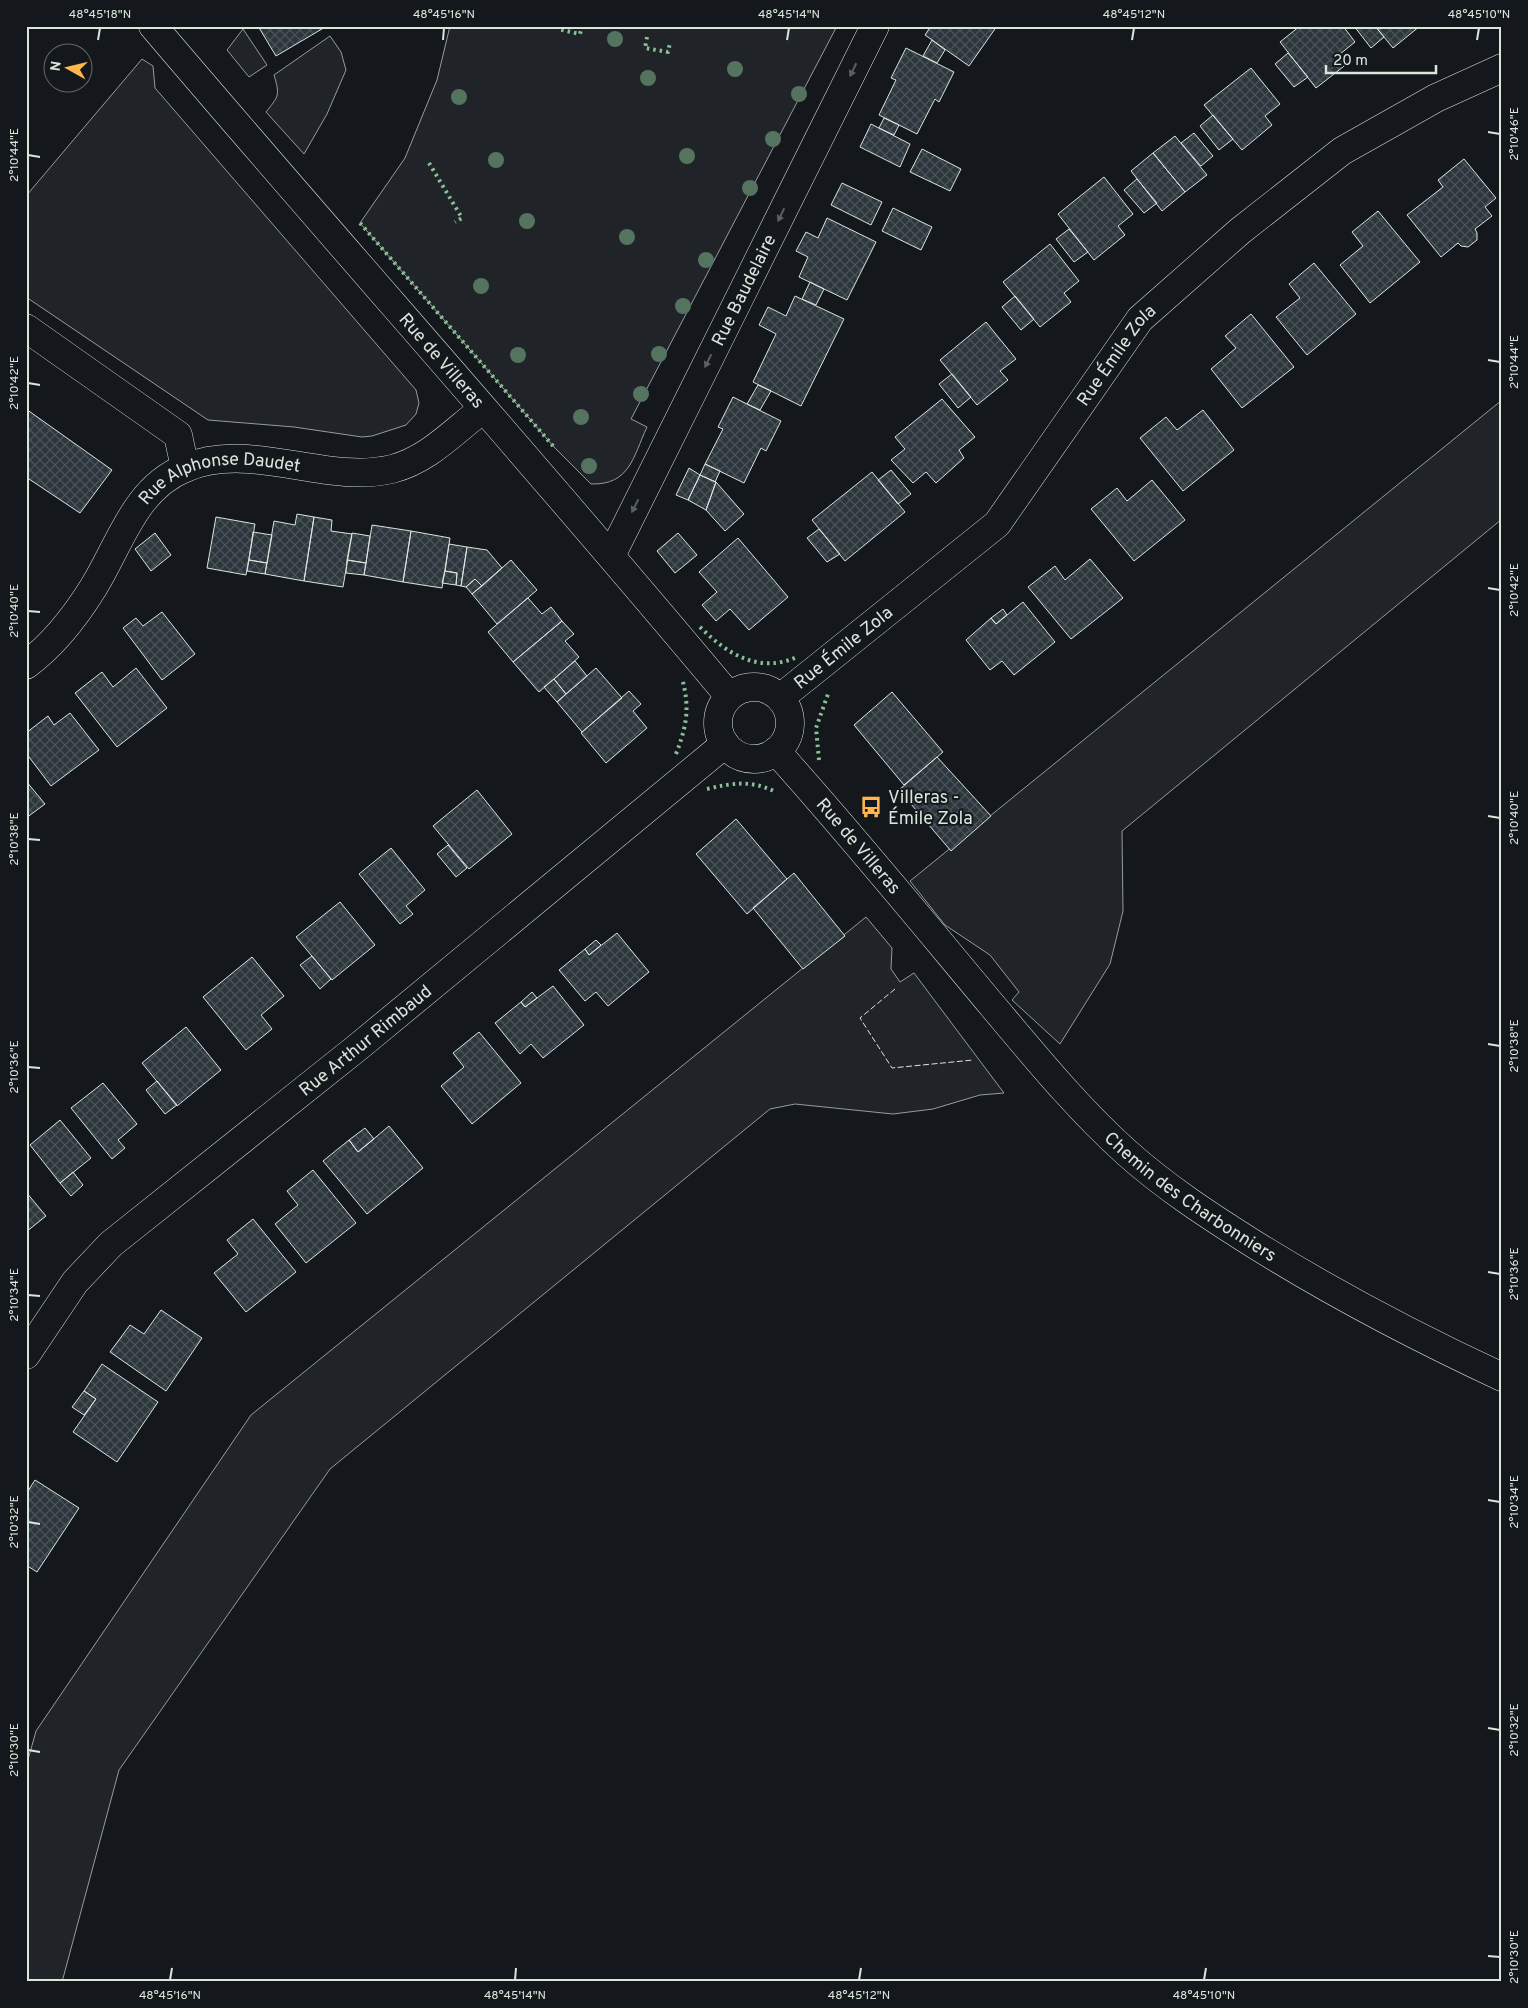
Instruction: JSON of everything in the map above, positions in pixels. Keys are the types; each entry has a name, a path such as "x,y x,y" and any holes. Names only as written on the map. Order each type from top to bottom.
{"street":[{"name":"Rue de Villeras","path":"154,26 483,409 612,554 729,696"},
{"name":"Rue Baudelaire","path":"612,554 875,26"},
{"name":"Rue Émile Zola","path":"780,698 997,524 1140,319 1240,230 1342,151 1436,98 1502,68"},
{"path":"26,328 178,435 185,468"},
{"name":"Rue Alphonse Daudet","path":"26,665 37,657 69,623 94,588 130,517 165,479 185,468 211,459 243,459 357,473 392,469 426,455 483,409"},
{"path":"750,687 762,688 780,698 787,708 790,720 789,732 784,742 776,751 766,757 744,758 733,752 725,744 720,735 719,714 729,696 750,687"},
{"name":"Rue Arthur Rimbaud","path":"26,1355 75,1282 111,1244 358,1047 725,744"},
{"name":"Rue de Villeras","path":"776,751 939,942"},
{"name":"Chemin des Charbonniers","path":"939,942 1049,1073 1106,1132 1126,1152 1196,1208 1340,1296 1442,1349 1502,1377"}],"shaded area":[{"path":"450,26 837,26 631,419 647,427 628,467 614,480 591,484 554,447 360,223 405,158 437,80"},
{"path":"243,29 267,65 249,77 227,50"},
{"path":"330,36 341,52 346,70 327,114 304,154 266,112 276,99 278,91 274,75"},
{"path":"142,59 153,66 155,88 416,390 419,403 416,414 406,425 372,436 362,437 294,427 208,420 26,297 26,196"},
{"path":"1502,400 1502,519 1122,831 1123,911 1110,964 1060,1044 1012,1000 1019,992 990,955 945,925 910,881"},
{"path":"866,917 892,948 891,969 900,982 914,973 1004,1093 980,1095 933,1109 893,1114 795,1104 770,1109 330,1469 119,1770 62,1982 26,1982 26,1767 36,1731 251,1415"}],"building":[{"path":"258,26 327,26 276,56"},
{"path":"931,26 997,26 969,66 925,35"},
{"path":"1300,26 1343,26 1355,42 1340,54 1348,63 1316,88 1280,42"},
{"path":"1354,26 1375,26 1384,37 1371,48"},
{"path":"1375,26 1420,26 1393,48"},
{"path":"932,40 945,50 937,63 923,56"},
{"path":"906,48 954,72 939,102 935,99 917,134 879,115 896,80 891,78"},
{"path":"1288,53 1308,77 1294,87 1275,64"},
{"path":"1251,68 1280,104 1265,116 1272,125 1242,150 1204,105"},
{"path":"1213,115 1233,139 1219,150 1200,126"},
{"path":"884,118 899,125 894,135 879,128"},
{"path":"871,124 910,144 900,167 860,147"},
{"path":"1194,133 1213,156 1201,166 1181,143"},
{"path":"1175,136 1207,175 1185,192 1153,153"},
{"path":"922,149 961,169 950,191 910,172"},
{"path":"1153,153 1185,192 1162,211 1131,171"},
{"path":"1464,159 1496,198 1485,207 1492,216 1475,229 1477,240 1468,247 1461,246 1458,243 1441,257 1407,215 1443,187 1438,180"},
{"path":"1104,177 1133,214 1118,226 1125,235 1094,260 1058,214"},
{"path":"1137,179 1157,203 1144,213 1124,190"},
{"path":"842,183 882,202 871,225 831,205"},
{"path":"893,208 932,227 921,250 882,231"},
{"path":"1378,211 1420,262 1370,303 1340,265 1363,246 1352,232"},
{"path":"827,218 876,242 847,300 799,277 808,257 796,251 806,232 818,238"},
{"path":"1069,229 1088,252 1074,262 1056,239"},
{"path":"1050,244 1079,281 1064,293 1071,302 1040,327 1003,282"},
{"path":"1314,263 1356,314 1307,355 1276,317 1300,298 1289,284"},
{"path":"810,282 824,289 816,305 802,299"},
{"path":"795,296 844,319 801,406 753,382 776,334 759,325 768,307 786,316"},
{"path":"1015,296 1034,319 1021,330 1002,307"},
{"path":"1251,314 1294,367 1242,408 1211,369 1236,348 1225,336"},
{"path":"986,322 1016,359 1000,371 1008,380 977,405 940,360"},
{"path":"952,374 971,397 958,408 939,384"},
{"path":"758,385 771,391 760,410 747,404"},
{"path":"733,397 781,421 766,451 761,448 744,483 705,464 723,429 718,427"},
{"path":"942,399 975,437 959,450 964,458 936,483 926,472 913,483 891,460 905,449 895,437"},
{"path":"26,409 112,470 80,513 26,477"},
{"path":"1203,410 1234,450 1183,491 1140,438 1166,417 1177,430"},
{"path":"705,464 720,471 715,482 700,475"},
{"path":"689,468 700,475 688,500 676,495"},
{"path":"891,470 911,494 898,504 878,480"},
{"path":"872,472 905,512 845,561 812,520"},
{"path":"700,475 716,482 706,510 688,500"},
{"path":"1152,480 1185,520 1134,561 1091,509 1117,488 1127,501"},
{"path":"716,482 744,514 725,531 706,510"},
{"path":"297,514 314,517 304,581 265,574 274,521 295,525"},
{"path":"216,517 255,524 246,575 207,568"},
{"path":"314,517 332,520 331,531 352,534 343,587 304,581"},
{"path":"372,525 411,531 403,582 364,575"},
{"path":"819,529 840,554 827,562 807,538"},
{"path":"411,531 450,538 442,588 403,582"},
{"path":"253,532 272,535 267,563 249,560"},
{"path":"155,533 171,555 151,571 135,549"},
{"path":"352,533 370,536 366,563 347,560"},
{"path":"678,533 697,555 675,573 657,551"},
{"path":"738,538 788,597 749,630 730,609 716,621 702,605 717,592 699,572"},
{"path":"449,544 467,547 461,586 456,585 457,573 445,571"},
{"path":"467,547 487,550 502,568 482,586 475,579 466,587 461,586"},
{"path":"1090,559 1123,598 1071,639 1028,587 1055,566 1065,580"},
{"path":"249,560 267,563 265,574 247,571"},
{"path":"347,560 366,563 364,575 346,573"},
{"path":"511,560 537,590 497,624 472,594"},
{"path":"445,571 457,573 456,585 442,583"},
{"path":"475,579 482,586 472,594 466,587"},
{"path":"528,598 542,614 551,607 562,621 513,662 488,632"},
{"path":"1023,602 1055,642 1014,675 1002,661 990,670 966,640 991,618 996,624"},
{"path":"1003,609 1007,615 996,624 991,618"},
{"path":"162,612 195,654 162,680 123,628 136,618 143,626"},
{"path":"562,621 574,634 565,641 579,657 539,692 513,662"},
{"path":"575,661 587,676 566,694 554,679"},
{"path":"136,668 167,708 117,747 75,693 102,672 113,687"},
{"path":"596,668 622,698 582,732 557,702"},
{"path":"554,679 566,694 557,702 544,687"},
{"path":"629,691 641,704 633,711 647,728 606,763 581,733"},
{"path":"892,692 943,752 904,785 854,725"},
{"path":"70,713 99,750 51,786 26,753 26,733 48,716 54,725"},
{"path":"937,757 991,816 951,851 899,790"},
{"path":"26,781 45,804 26,818"},
{"path":"477,790 512,834 469,869 433,826"},
{"path":"736,819 787,879 747,914 696,854"},
{"path":"448,845 467,868 456,877 437,854"},
{"path":"391,848 425,890 406,906 413,914 400,924 359,874"},
{"path":"794,873 845,936 803,969 753,908"},
{"path":"340,902 375,945 332,980 296,937"},
{"path":"617,933 649,972 608,1006 596,992 585,1001 559,970 585,949 589,955"},
{"path":"596,940 601,945 589,955 585,949"},
{"path":"312,956 331,979 320,989 300,965"},
{"path":"252,957 284,996 261,1015 272,1029 246,1050 203,997"},
{"path":"553,986 584,1025 543,1058 531,1044 520,1054 495,1023 521,1002 525,1007"},
{"path":"532,992 537,998 525,1007 521,1002"},
{"path":"186,1027 221,1070 177,1106 142,1063"},
{"path":"479,1032 521,1083 472,1124 441,1086 464,1067 453,1053"},
{"path":"157,1081 177,1105 165,1114 146,1090"},
{"path":"103,1083 137,1124 118,1140 125,1148 112,1159 71,1108"},
{"path":"60,1120 91,1158 60,1183 30,1145"},
{"path":"389,1126 423,1168 367,1214 323,1161 349,1140 358,1152"},
{"path":"365,1128 374,1139 358,1152 349,1140"},
{"path":"313,1170 356,1223 306,1263 275,1224 298,1205 287,1191"},
{"path":"73,1172 83,1185 71,1196 60,1183"},
{"path":"26,1192 46,1216 26,1232"},
{"path":"253,1219 296,1272 246,1312 214,1273 238,1254 227,1240"},
{"path":"161,1310 202,1338 166,1391 110,1352 130,1325 144,1334"},
{"path":"102,1364 158,1402 117,1462 73,1432 96,1399 84,1391"},
{"path":"84,1391 96,1399 84,1415 72,1407"},
{"path":"35,1480 79,1508 37,1572 26,1565 26,1494"}],"hedge":[{"path":"559,26 558,29 580,34 582,26"},
{"path":"647,37 645,48 668,52 670,43"},
{"path":"429,163 462,218 455,222"},
{"path":"360,223 554,447"},
{"path":"700,627 710,637 744,659 770,663 783,662 797,657"},
{"path":"676,754 683,734 687,708 682,678"},
{"path":"819,760 816,728 828,694"},
{"path":"707,789 725,785 749,784 774,791"}],"fence":[{"path":"895,989 860,1018 892,1068 973,1060"}],"place":[{"name":"Villeras - Émile Zola","path":"871,807"}]}
